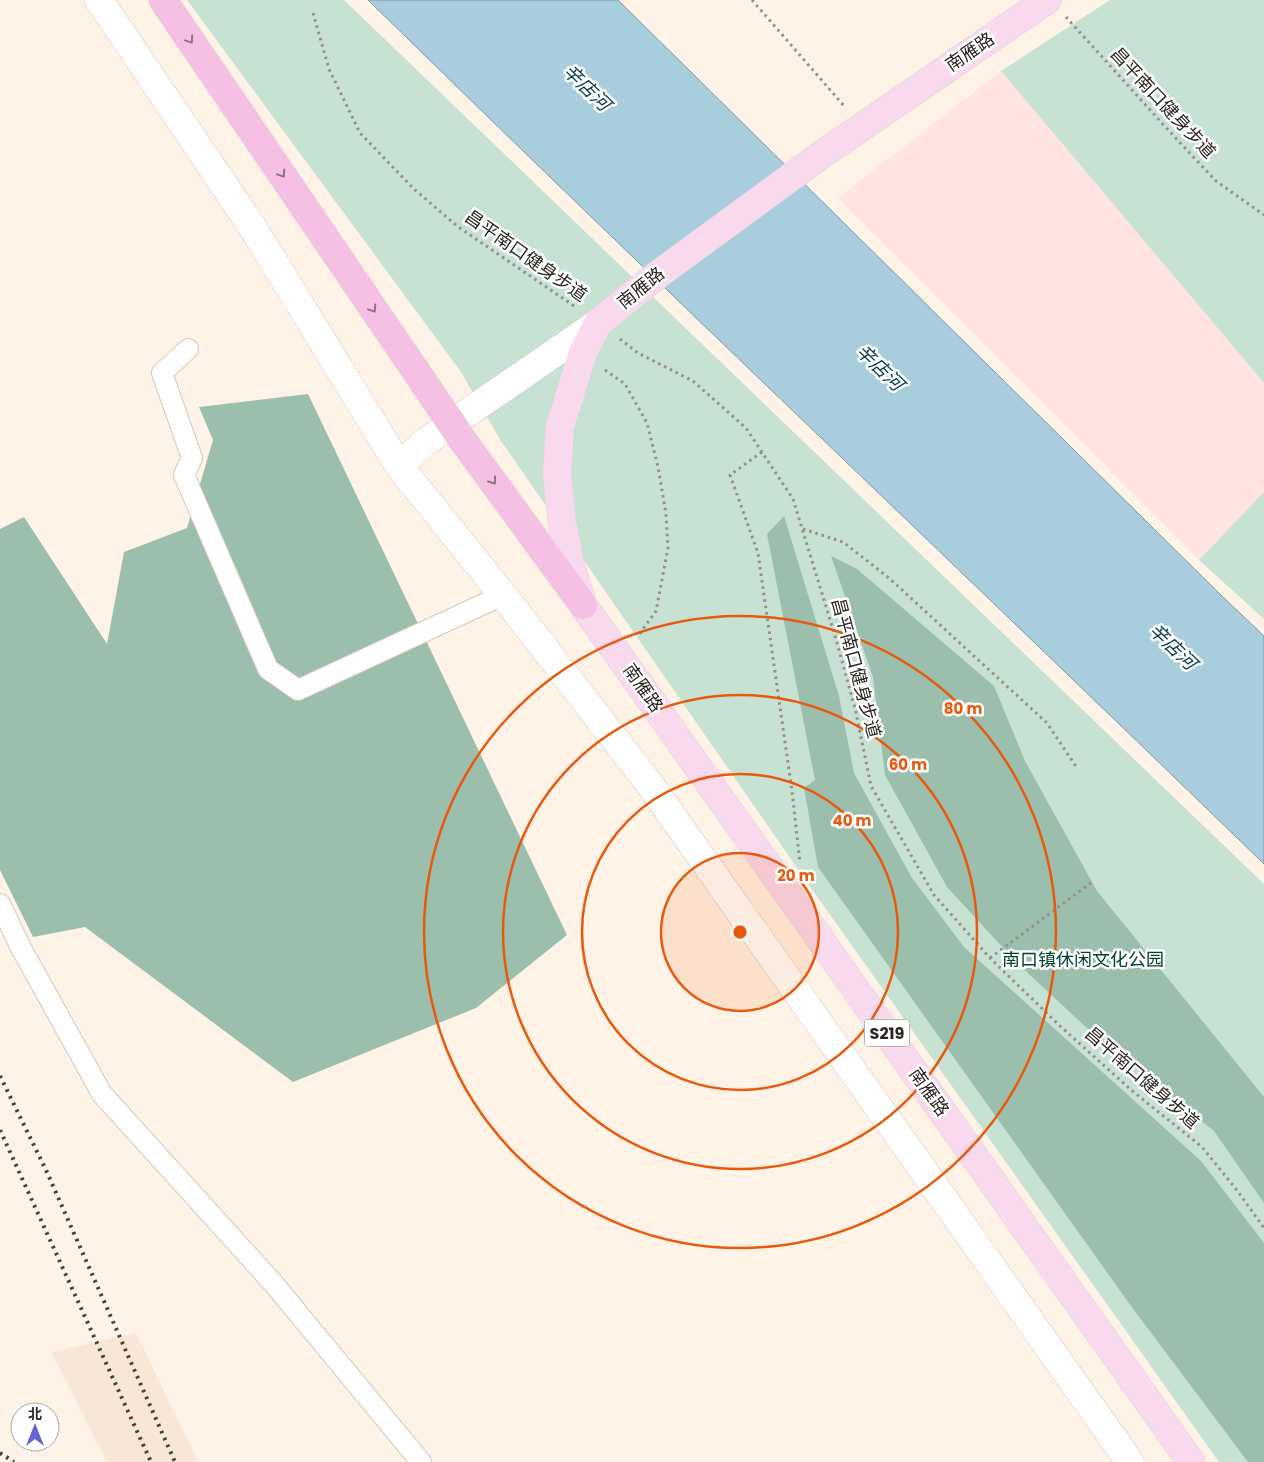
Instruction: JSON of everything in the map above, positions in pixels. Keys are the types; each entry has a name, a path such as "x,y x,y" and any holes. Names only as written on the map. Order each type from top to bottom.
{"highway":[{"path":"162,0 464,442 584,605"}],"main road":[{"name":"南雁路","path":"1055,7 862,126 656,276 598,323 583,353 560,426 557,474 562,522 570,564 584,605 1191,1462"}],"street":[{"path":"99,0 253,228 399,466 503,595 648,782 1130,1462"},
{"path":"399,466 428,440 598,323"},
{"path":"188,349 162,373 192,458 184,475 268,669 298,690 503,595"},
{"path":"0,904 21,948 102,1094 273,1284 421,1462"}],"path":[{"path":"752,0 862,126"},
{"name":"昌平南口健身步道","path":"1055,7 1216,181 1264,215"},
{"name":"昌平南口健身步道","path":"313,13 329,69 360,133 414,188 457,226 598,323 638,353 693,381 746,428 793,499 855,708 871,786 934,894 990,958 1059,1025 1130,1088 1202,1147 1264,1228"},
{"path":"583,353 625,384 647,423 658,467 666,514 668,548 656,611 622,659"},
{"path":"762,452 730,475 758,553 801,865"},
{"path":"802,529 843,542 888,578 1047,723 1077,768"},
{"path":"990,958 1092,882"}],"shaded area":[{"path":"1001,71 1264,383 1264,492 1199,560 838,198"},
{"path":"136,1333 198,1462 107,1462 51,1352"}],"green space":[{"name":"南口镇休闲文化公园","path":"187,0 344,0 1264,884 1264,1462 1219,1462 811,888 501,441 461,372"},
{"path":"1110,0 1264,0 1264,383 1001,71"},
{"path":"308,394 567,935 476,1008 293,1082 85,927 33,937 0,870 0,529 24,517 107,644 124,552 187,528 213,440 199,407"},
{"path":"1264,492 1264,619 1199,560"},
{"path":"784,516 839,696 854,773 912,878 964,947 1201,1161 1264,1243 1264,1462 1248,1462 1131,1306 818,867 804,788 815,780 767,534"},
{"path":"831,556 857,569 994,686 1025,761 1097,891 1264,1097 1264,1203 1214,1131 1103,1043 1017,963 947,887 885,775 873,677"}],"water":[{"name":"辛店河","path":"368,0 618,0 1264,636 1264,864 591,217"}],"railway":[{"path":"0,1076 46,1170 175,1462"},
{"path":"0,1130 151,1462"},
{"path":"0,1453 14,1462"}]}
